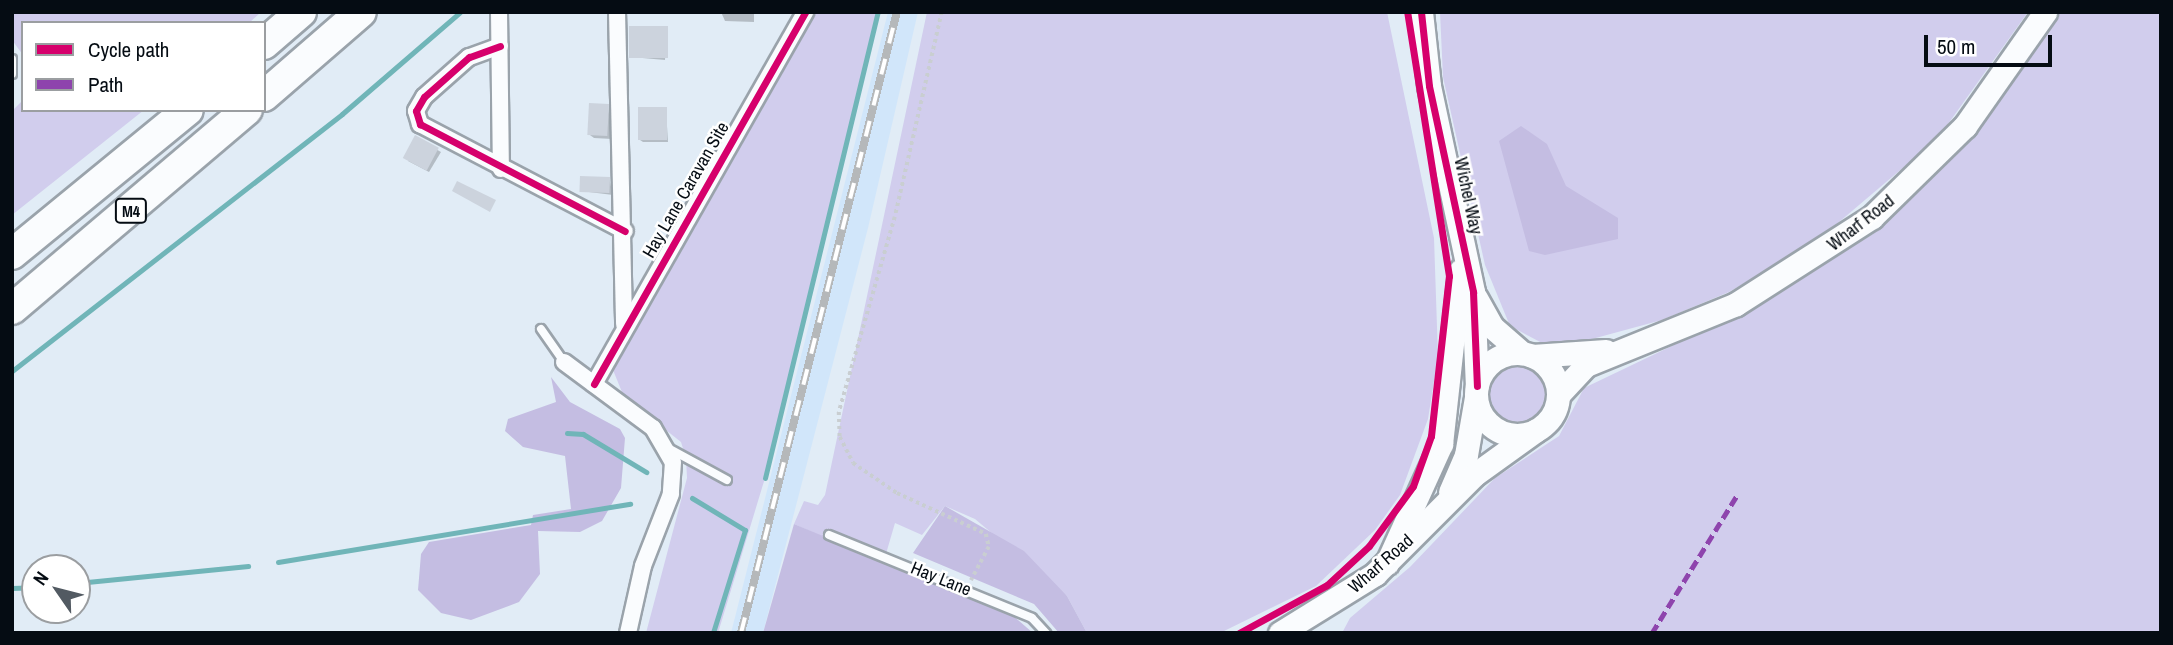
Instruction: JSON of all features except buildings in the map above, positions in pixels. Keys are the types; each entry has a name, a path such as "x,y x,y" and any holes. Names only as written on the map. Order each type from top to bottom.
{"highway":[{"path":"266,42 301,12"},
{"path":"266,94 361,12"},
{"name":"M4","path":"16,250 186,112"},
{"name":"M4","path":"12,309 245,112"}],"main road":[{"name":"Wichel Way","path":"1421,12 1461,240 1473,292 1477,392"},
{"name":"Wharf Road","path":"1315,625 1387,563 1445,501 1535,432 1554,414 1559,394 1579,370 1613,351 1736,304 1866,221 1965,126 2045,12"},
{"path":"1387,563 1441,444 1461,240"},
{"name":"Wichel Way","path":"1473,292 1492,327 1527,354"},
{"name":"Wharf Road","path":"1445,501 1466,455 1477,392 1491,363 1527,354 1613,351"},
{"path":"1527,354 1553,373 1559,394"},
{"path":"1477,392 1483,417 1499,431 1535,432"},
{"path":"1280,633 1315,625"}],"street":[{"path":"499,12 501,169"},
{"name":"Hay Lane Caravan Site","path":"617,12 625,231 622,333"},
{"name":"Hay Lane Caravan Site","path":"594,384 805,12"},
{"name":"Hay Lane Caravan Site","path":"500,46 461,63 424,97 415,117 425,128 625,231"},
{"path":"564,362 653,428 668,448 671,494 643,566 628,633"}],"lane":[{"path":"12,59 12,74"},
{"path":"541,329 564,362"},
{"path":"668,448 727,480"},
{"name":"Hay Lane","path":"829,535 967,589 1032,618 1046,633"}],"path":[{"path":"942,12 895,217 839,412 840,437 853,463 897,493 986,534 989,547 967,589"}],"shaded area":[{"path":"12,12 261,12 251,21 21,21 21,52 12,40"},
{"path":"812,12 878,12 765,478 718,633 646,633 687,478 686,458 681,442 624,397 613,370"},
{"path":"888,12 918,12 868,228 763,633 731,633"},
{"path":"927,12 1387,12 1434,238 1438,356 1428,419 1400,495 1375,530 1316,586 1220,633 1087,633 1067,596 975,519 945,506 922,535 895,523 883,564 794,524 804,501 818,505 825,495"},
{"path":"1440,12 2028,12 1938,138 1819,239 1729,292 1662,320 1592,339 1544,344 1510,326 1485,265 1443,77"},
{"path":"2059,12 2161,12 2161,633 1342,633 1350,618 1410,567 1495,478 1559,436 1584,388 1747,310 1873,234 1979,127"},
{"path":"21,102 21,112 141,112 12,215 12,111"},
{"path":"1521,126 1547,144 1566,186 1618,218 1618,239 1545,255 1529,251 1499,141"},
{"path":"1517,366 1528,368 1537,374 1543,383 1543,405 1537,414 1528,420 1517,422 1506,420 1497,414 1491,405 1489,394 1491,383 1497,374 1506,368"},
{"path":"551,377 570,402 620,429 625,438 621,488 602,521 580,532 538,531 540,574 519,602 471,620 441,613 418,590 421,554 429,542 531,525 533,515 571,509 565,456 523,447 505,431 508,419 556,402"},
{"path":"945,506 1024,551 1067,596 1087,633 1059,633 1034,604 913,553"},
{"path":"794,524 1011,614 1033,633 763,633"}],"waterway":[{"path":"12,371 342,114 460,12"},
{"path":"765,478 878,12"},
{"path":"567,433 583,434 646,472"},
{"path":"692,498 745,530 713,633"},
{"path":"278,562 630,504"},
{"path":"91,582 248,566"},
{"path":"12,588 21,588"}],"railway":[{"path":"741,633 897,12"}],"marked path":[{"path":"1652,633 1738,494"}],"cycle path":[{"path":"594,384 805,12"},
{"path":"1239,633 1327,585 1369,546 1413,486 1431,436 1449,276 1407,12"},
{"path":"1421,12 1429,86 1473,292 1477,386"},
{"path":"500,46 469,57 424,97 416,111 420,124 625,231"}]}
